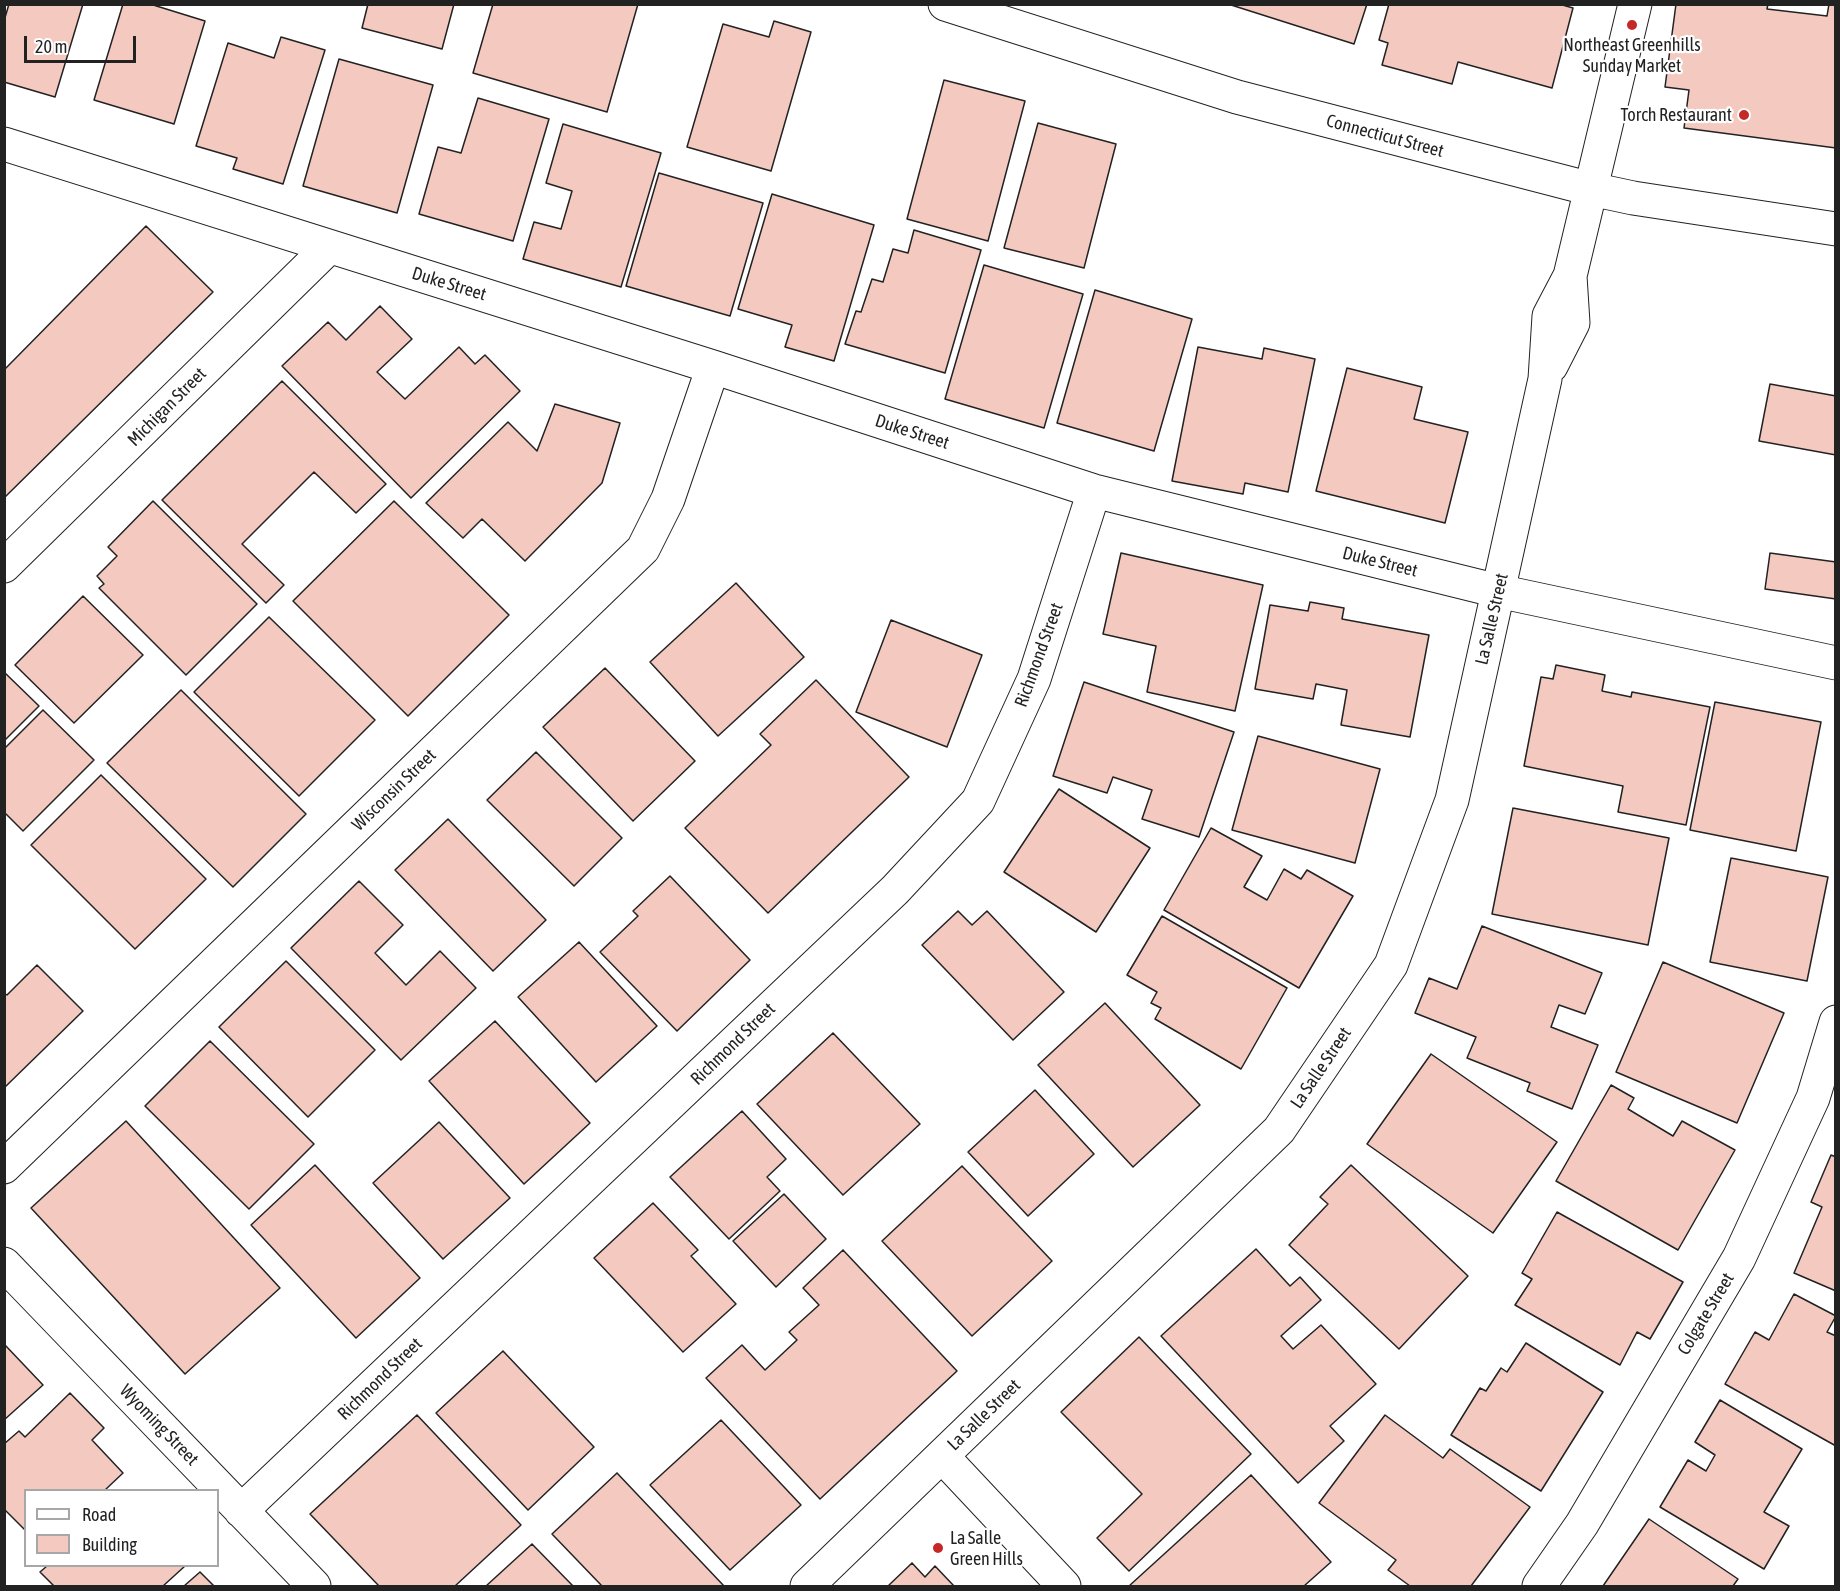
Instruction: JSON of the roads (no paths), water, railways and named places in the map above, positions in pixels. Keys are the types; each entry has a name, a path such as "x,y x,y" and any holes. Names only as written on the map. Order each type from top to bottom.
{"street":[{"name":"Connecticut Street","path":"945,4 1237,97 1591,189 1633,198 1836,229"},
{"name":"La Salle Street","path":"807,1587 1279,1130 1391,965 1452,800 1545,379 1549,316 1570,276 1635,4"},
{"name":"Duke Street","path":"4,144 713,367 1094,491 1498,591 1836,663"},
{"name":"Michigan Street","path":"4,567 329,247"},
{"name":"Wisconsin Street","path":"4,1167 643,549 668,499 713,367"},
{"name":"Richmond Street","path":"242,1511 886,899 978,801 1034,679 1094,491"},
{"name":"Colgate Street","path":"1539,1587 1582,1524 1739,1258 1813,1098 1836,1022"},
{"name":"Wyoming Street","path":"4,1264 314,1587"},
{"path":"942,1456 1064,1587"}],"place":[{"name":"Northeast Greenhills Sunday Market","path":"1632,25"},
{"name":"Torch Restaurant","path":"1744,115"},
{"name":"La Salle Green Hills","path":"938,1548"}]}
